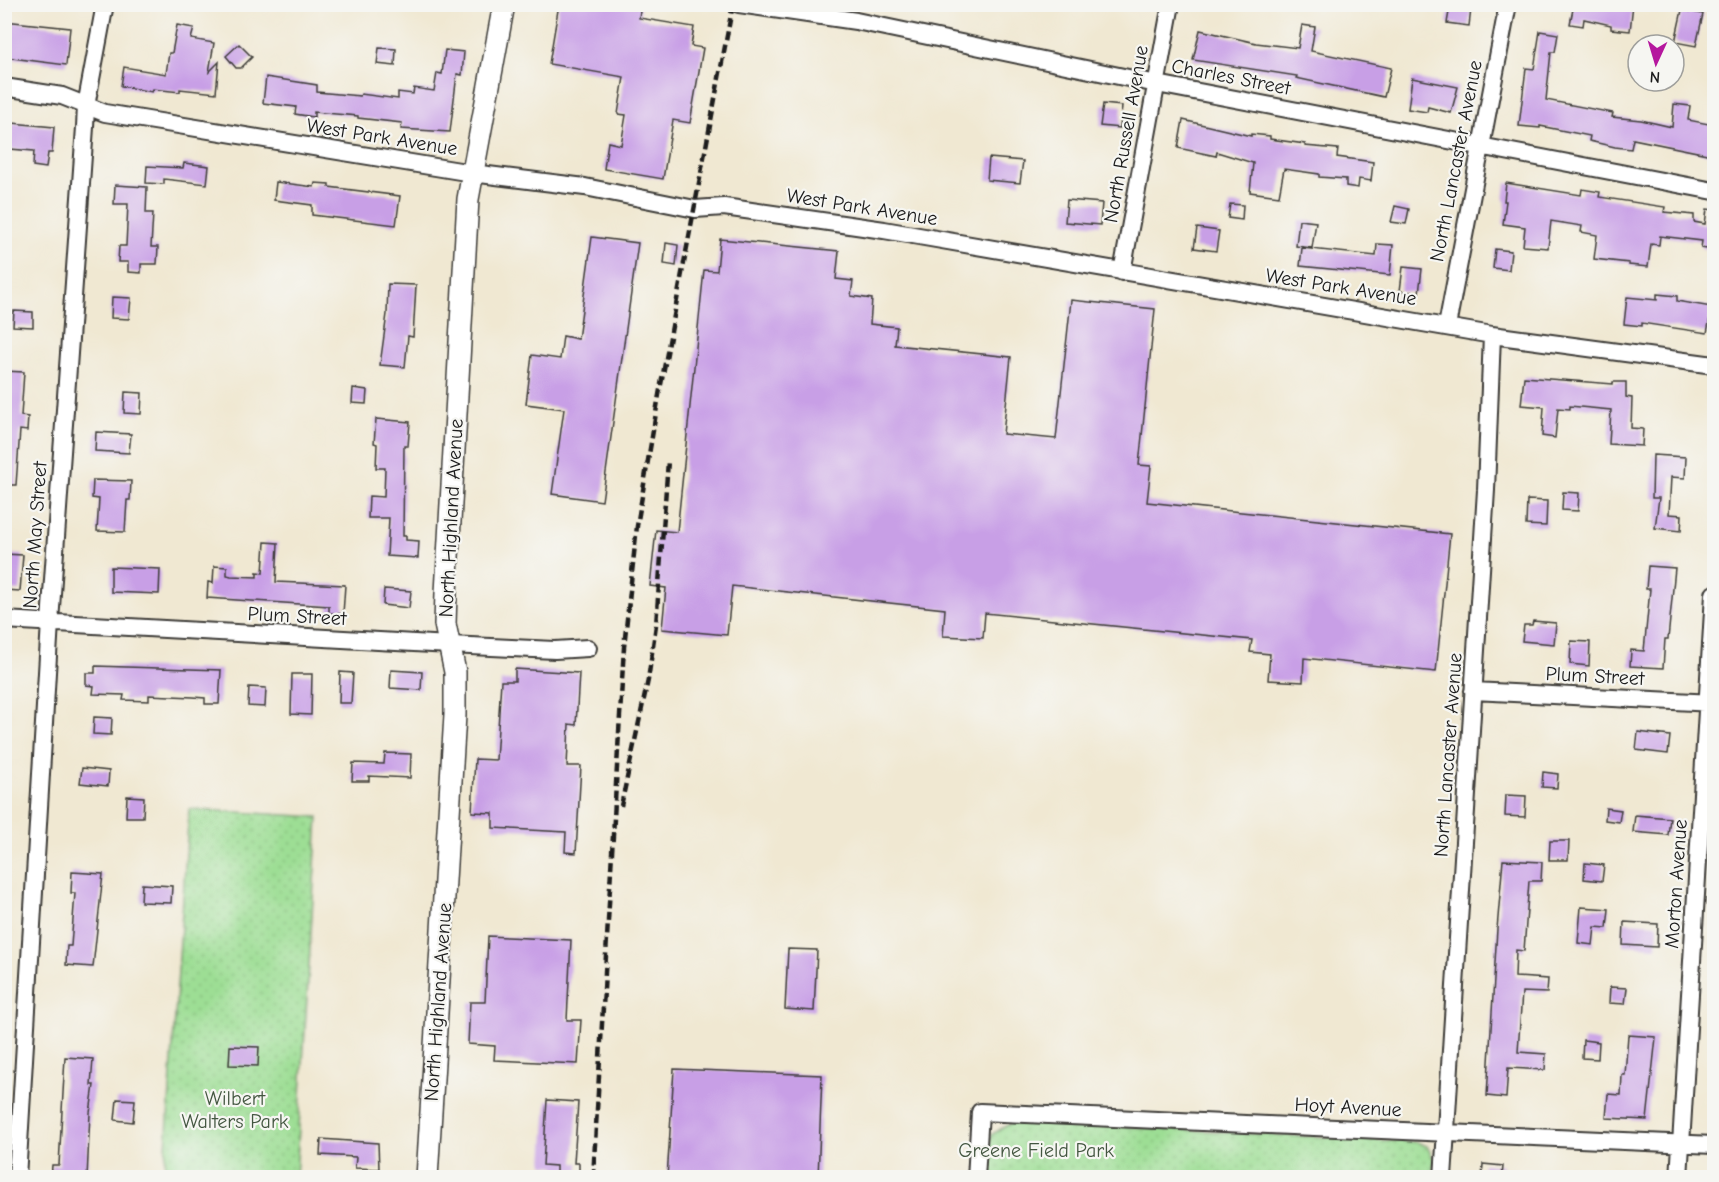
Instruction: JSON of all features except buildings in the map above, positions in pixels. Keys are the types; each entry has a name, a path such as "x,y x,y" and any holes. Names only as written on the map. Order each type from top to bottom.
{"street":[{"name":"North May Street","path":"16,1178 50,622 87,106 105,4"},
{"name":"North Highland Avenue","path":"427,1178 456,715 455,672 445,624 468,199 504,4"},
{"name":"Charles Street","path":"739,4 856,21 1157,84 1714,191"},
{"name":"North Russell Avenue","path":"1122,272 1171,4"},
{"name":"North Lancaster Avenue","path":"1447,326 1508,4"},
{"name":"West Park Avenue","path":"4,87 62,96 105,113 472,173 585,188 695,209 724,207 885,230 1492,335 1714,365"},
{"name":"North Lancaster Avenue","path":"1443,1178 1486,490 1492,335"},
{"name":"Morton Avenue","path":"1679,1178 1712,703 1714,594"},
{"name":"Plum Street","path":"4,620 450,645 555,650 588,648"},
{"name":"Plum Street","path":"1473,692 1712,703"},
{"name":"Hoyt Avenue","path":"976,1178 980,1112 1714,1145"}],"green space":[{"name":"Wilbert Walters Park","path":"189,809 318,817 296,1177 164,1178"},
{"name":"Greene Field Park","path":"1014,1121 1417,1142 1427,1146 1434,1160 1433,1178 988,1178 991,1135"}],"railway":[{"path":"593,1178 624,647 637,526 659,395 733,4"},
{"path":"621,806 648,680 656,625 668,461"}]}
